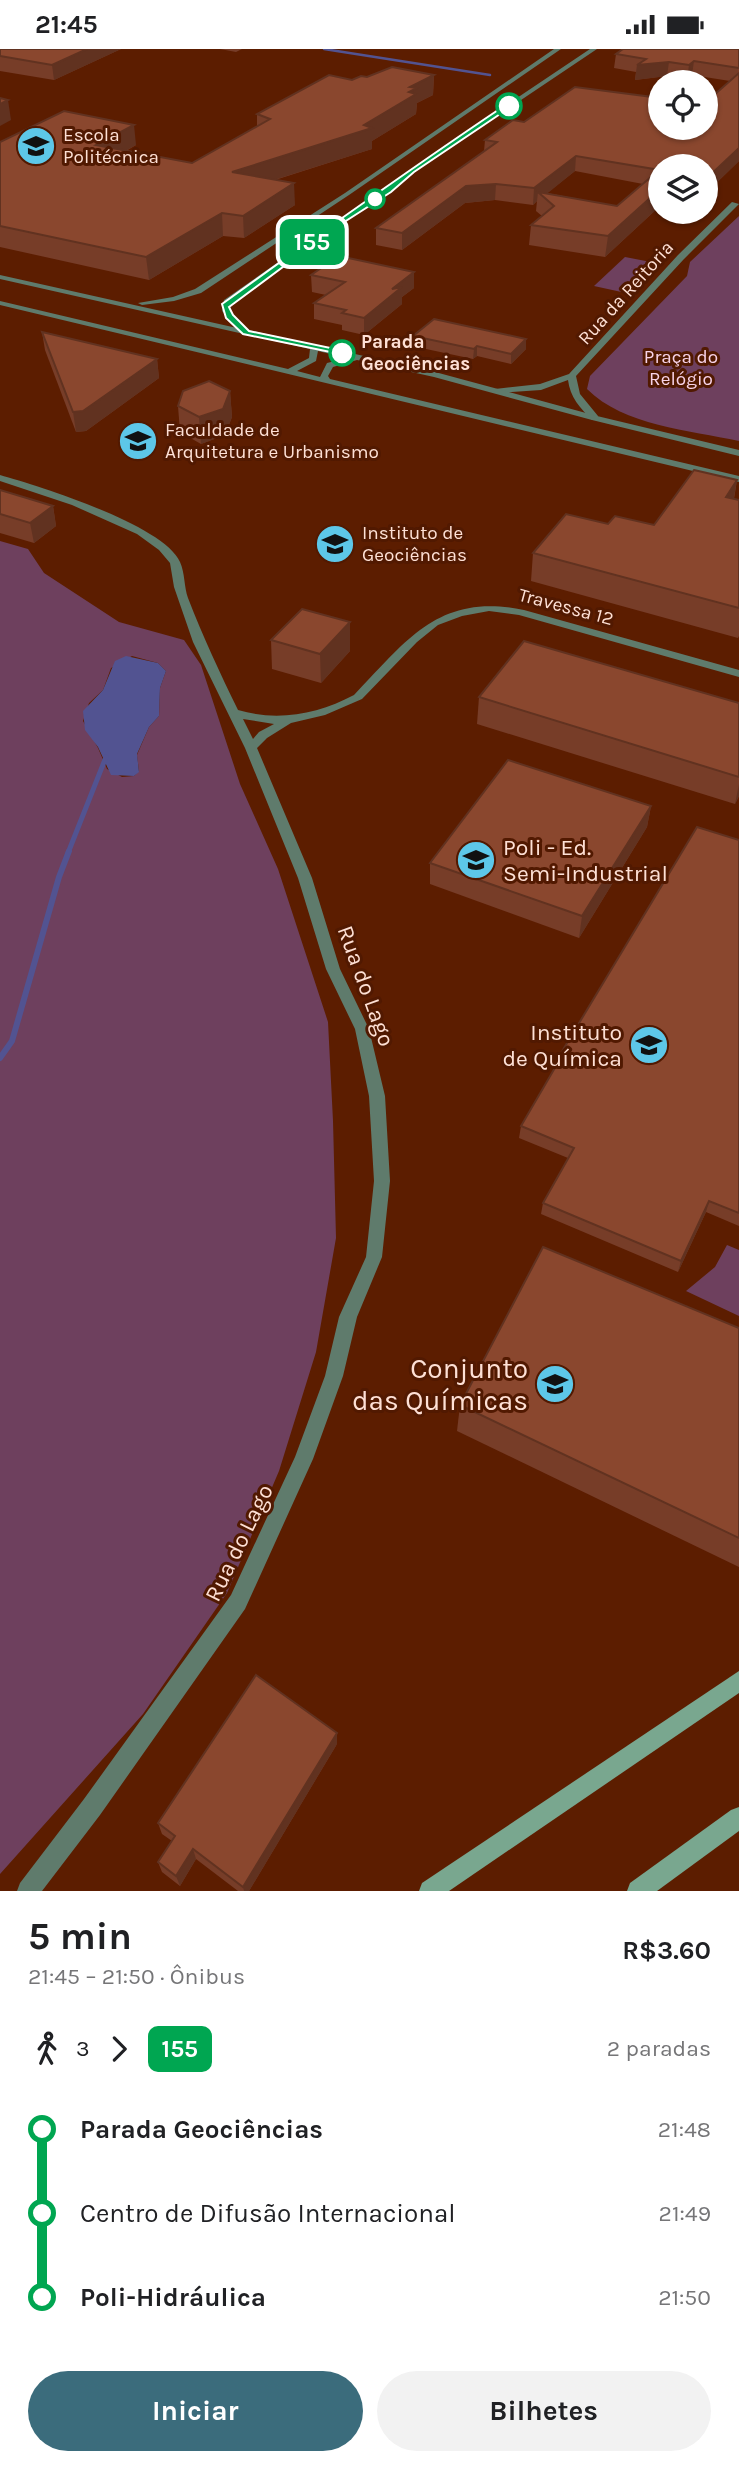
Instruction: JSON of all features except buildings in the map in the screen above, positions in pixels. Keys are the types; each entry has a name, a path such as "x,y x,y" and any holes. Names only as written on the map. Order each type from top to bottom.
{"main road":[{"path":"430,1891 739,1681"},
{"path":"638,1891 739,1818"}],"street":[{"path":"366,190 416,145 558,49"},
{"path":"246,333 229,316 225,306 443,150 594,49"},
{"path":"517,78 548,81"},
{"path":"508,85 536,89"},
{"path":"428,138 457,142"},
{"path":"416,145 443,150"},
{"path":"366,190 376,199"},
{"path":"127,304 174,299 198,291 347,194 366,190 388,190"},
{"name":"Rua da Reitoria","path":"498,391 541,387 572,376 681,257 735,204"},
{"path":"277,238 307,246"},
{"path":"0,277 360,357 739,453"},
{"path":"0,303 739,478 739,468"},
{"path":"289,372 313,359 314,347"},
{"path":"327,381 324,376 330,365 360,357"},
{"name":"Rua da Reitoria","path":"572,376 571,386 575,397 595,418"},
{"path":"707,471 725,467 732,461 720,449"},
{"name":"Rua do Lago","path":"0,478 75,503 141,532 163,548 175,562 180,587 199,642 251,748 305,878 333,969 362,1029 377,1096 382,1181 374,1257 348,1317 334,1376 304,1459 238,1602 92,1807 28,1891"},
{"name":"Travessa 12","path":"251,748 263,734 289,721 323,712 358,697 425,630 447,617 474,610 520,611 739,674"},
{"name":"Travessa 12","path":"236,713 257,721 289,721"}],"shaded area":[{"path":"0,49 739,49 739,1891 0,1891"},
{"path":"126,656 158,663 166,671 160,688 159,716 149,727 137,754 139,772 134,776 111,775 98,747 85,730 83,711 103,690 115,661"}],"green space":[{"name":"Praça do Relógio","path":"739,216 739,441 638,419 602,401 587,389 590,376 687,276 690,262"},
{"path":"625,257 656,263 626,293 594,286"},
{"path":"0,541 28,549 44,573 119,622 184,640 201,665 240,784 278,869 328,1022 336,1238 316,1352 279,1471 227,1593 143,1714 0,1874","holes":["132,656 158,663 166,671 160,688 159,716 149,727 137,755 139,771 134,776 122,777 107,769 83,721 89,703 103,690 111,668"]},
{"path":"727,1245 739,1250 739,1316 686,1291 715,1267"}],"waterway":[{"path":"324,49 490,75"},
{"path":"68,853 106,757"},
{"path":"0,1058 12,1041 59,877 69,851"}],"bus line":[{"name":"155","path":"342,353 246,333 229,316 225,306 335,225 509,106"}],"place":[{"name":"Escola Politécnica","path":"36,146"},
{"name":"Parada Geociências","path":"342,353"},
{"name":"Faculdade de Arquitetura e Urbanismo","path":"138,441"},
{"name":"Instituto de Geociências","path":"335,544"},
{"name":"Poli - Ed. Semi-Industrial","path":"476,860"},
{"name":"Instituto de Química","path":"649,1045"},
{"name":"Conjunto das Químicas","path":"555,1384"}]}
